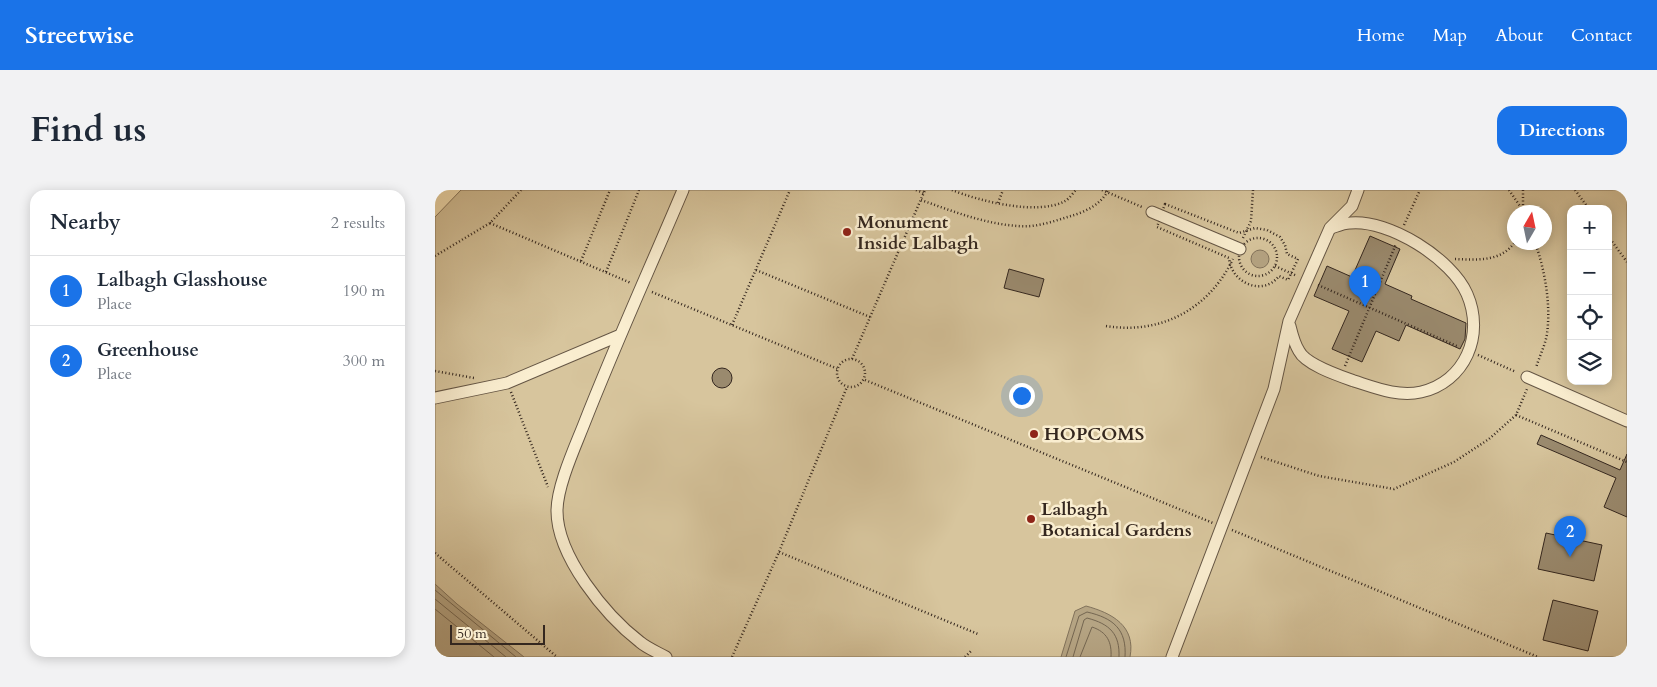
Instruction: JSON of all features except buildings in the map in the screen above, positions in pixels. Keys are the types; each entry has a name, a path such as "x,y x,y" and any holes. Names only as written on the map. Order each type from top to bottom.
{"street":[{"path":"666,657 640,642 614,617 589,587 567,555 559,530 557,510 566,472 618,336 683,190"},
{"path":"1172,657 1274,390 1289,321 1330,228 1352,206 1358,190"},
{"path":"1152,212 1239,248"},
{"path":"1289,321 1299,353 1316,365 1340,377 1387,391 1421,392 1438,386 1453,376 1471,352 1474,331 1473,309 1459,280 1436,259 1409,238 1369,224 1350,223 1330,228"},
{"path":"435,398 507,384 618,336"},
{"path":"1529,378 1627,421"}],"path":[{"path":"435,256 490,224 521,190"},
{"path":"581,261 610,190"},
{"path":"606,272 639,190"},
{"path":"732,326 790,190"},
{"path":"853,359 925,192 916,190"},
{"path":"952,190 997,203 1039,207 1065,201 1076,190"},
{"path":"963,194 964,190"},
{"path":"997,203 1003,190"},
{"path":"1102,190 1152,212"},
{"path":"1106,326 1146,327 1163,323 1189,310 1210,295 1219,284 1239,248 1251,221 1253,190"},
{"path":"1340,377 1420,190"},
{"path":"1509,190 1519,205"},
{"path":"1523,190 1524,205"},
{"path":"1575,190 1586,205"},
{"path":"921,200 987,221 1019,227 1045,224 1079,214 1098,204 1107,191"},
{"path":"490,224 838,369"},
{"path":"1255,238 1267,240 1275,248 1277,254 1275,266 1262,276 1253,276 1240,265 1239,248 1255,238"},
{"path":"1612,241 1627,262"},
{"path":"1436,259 1491,259 1509,250"},
{"path":"1250,453 1319,476 1394,489 1454,462 1489,439 1516,415 1547,336 1548,302 1538,250"},
{"path":"1275,266 1368,309 1529,378"},
{"path":"756,270 870,317"},
{"path":"853,359 862,364 865,380 853,387 847,387 839,379 838,369 843,362 853,359"},
{"path":"435,370 480,379"},
{"path":"865,380 1537,657"},
{"path":"507,384 557,510"},
{"path":"732,657 779,552 847,387"},
{"path":"1516,415 1627,462"},
{"path":"779,552 978,634"},
{"path":"435,553 557,657"},
{"path":"965,657 971,651"}],"shaded area":[{"name":"Lalbagh Botanical Gardens","path":"461,190 1627,190 1627,657 435,657 435,217"}],"water":[{"path":"1256,250 1264,250 1269,255 1267,266 1256,268 1251,263 1251,255"},
{"path":"435,584 457,604 524,657 435,657"},
{"path":"1086,606 1105,613 1120,622 1126,629 1129,637 1131,646 1130,657 1061,657 1075,611"}],"place":[{"name":"Monument Inside Lalbagh","path":"847,232"},
{"name":"Lalbagh Glasshouse","path":"1365,307"},
{"name":"HOPCOMS","path":"1034,434"},
{"name":"Lalbagh Botanical Gardens","path":"1031,519"},
{"name":"Greenhouse","path":"1570,557"}]}
